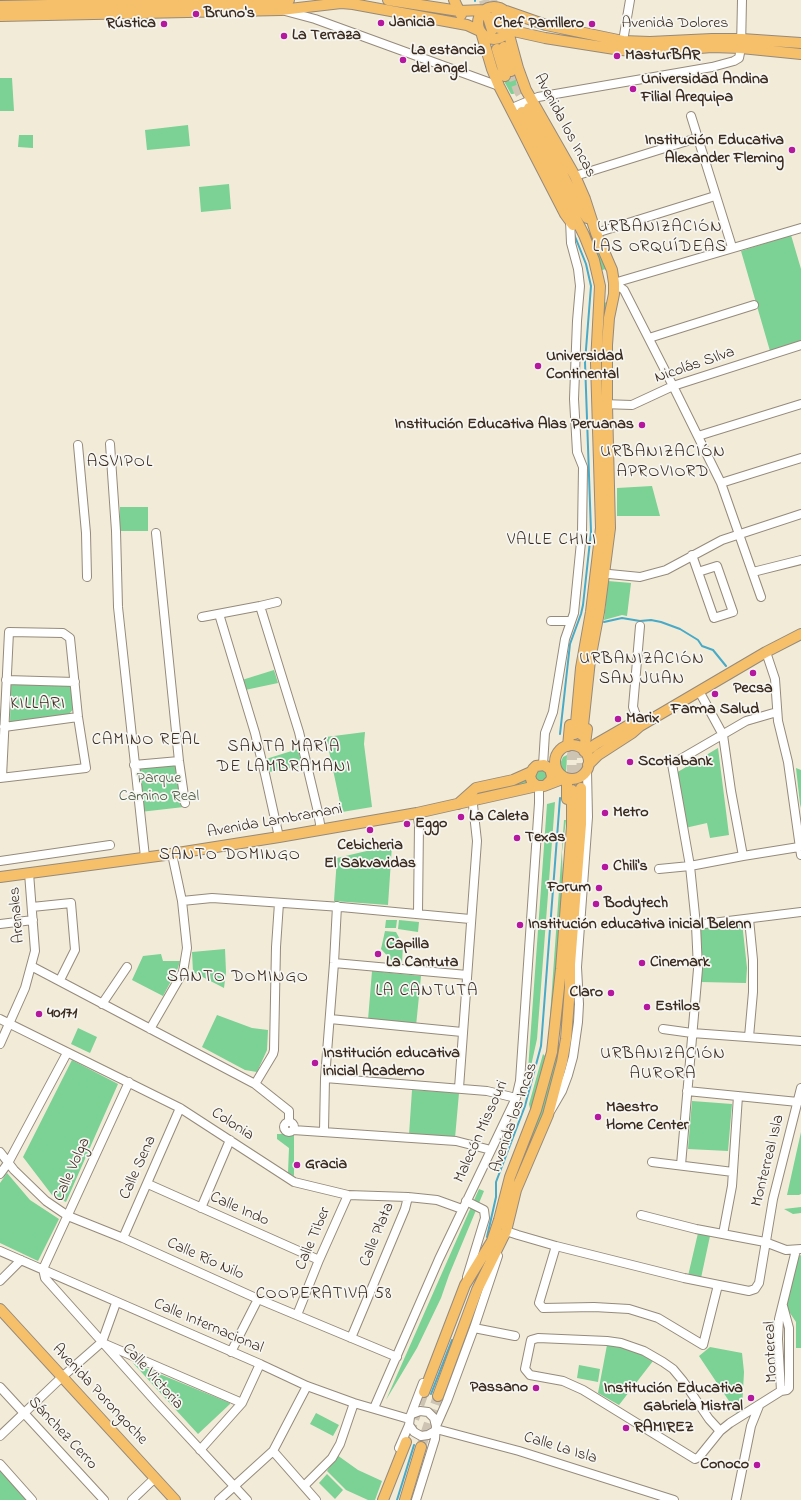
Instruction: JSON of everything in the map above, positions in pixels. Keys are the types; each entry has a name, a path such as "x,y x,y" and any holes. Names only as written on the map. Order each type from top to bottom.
{"main road":[{"name":"Avenida Dolores","path":"394,0 459,11 497,10 622,46"},
{"path":"445,9 454,0 467,25"},
{"path":"0,16 190,1 282,3"},
{"path":"0,6 341,3 467,25 481,33 487,38 493,40 505,36 502,30 510,20 497,10 479,18 478,27 481,33 492,69 499,86 570,220 591,251"},
{"name":"Avenida los Incas","path":"497,10 502,30 518,68 527,107 591,251 598,274 600,298 596,357 602,404 604,482 610,528 600,574 595,612 582,655 581,736 585,752"},
{"name":"Avenida Dolores","path":"502,30 545,38 622,46 650,42 712,39 801,54"},
{"name":"Avenida Dolores","path":"742,43 801,43"},
{"name":"Avenida los Incas","path":"501,48 508,74"},
{"name":"Avenida los Incas","path":"527,107 575,176 585,199 596,233 612,270 614,294 608,323 602,404"},
{"name":"Avenida los Incas","path":"527,107 573,195 596,233"},
{"path":"598,274 604,276 612,270"},
{"path":"598,323 608,323"},
{"path":"568,746 575,666 579,644 595,612"},
{"path":"588,768 588,756 577,746 568,746 559,751 555,760 558,773 566,778 576,779 584,774 598,755 632,734 640,726 766,652 801,634"},
{"path":"585,752 629,725 640,726"},
{"path":"581,736 589,742 596,744"},
{"path":"542,765 550,769 552,773 551,780 541,786 531,779 531,772 533,769 542,765 555,760"},
{"name":"Avenida Lambramani","path":"472,796 476,788 513,780 531,772"},
{"path":"566,778 568,822 566,859 567,894"},
{"name":"Avenida Lambramani","path":"0,877 172,854 321,830 417,813 458,804 472,796 541,786 566,778"},
{"name":"Avenida los Incas","path":"424,1392 465,1285 492,1241 512,1169 536,1110 545,1080 555,1037 572,826 577,789 581,824 570,964 570,987 565,1049 556,1090 548,1115 516,1190 506,1231 477,1290 438,1396"},
{"path":"570,987 577,967"},
{"name":"Avenida Porongoche","path":"0,1309 175,1500"},
{"path":"382,1500 406,1442 387,1500"},
{"path":"405,1500 421,1447"}],"street":[{"path":"622,46 630,0"},
{"path":"512,108 527,107 734,61 740,58 742,43 742,0"},
{"path":"282,3 315,19 499,86"},
{"path":"691,116 732,247"},
{"path":"575,176 697,138"},
{"path":"596,233 715,196"},
{"path":"542,765 545,733 553,712 562,652 574,613 577,596 582,532 584,467 577,452 574,399 580,286 578,269 571,243 570,220"},
{"path":"614,283 732,247 801,228"},
{"path":"614,283 624,290 721,483 761,597"},
{"path":"649,338 754,305"},
{"name":"Nicolás SIlva","path":"602,404 632,405 673,386 801,345"},
{"path":"698,436 801,404"},
{"path":"110,444 116,531 118,607 145,857"},
{"path":"78,445 86,532 87,577"},
{"path":"721,483 801,458"},
{"path":"600,574 640,577 666,570 722,540 801,514"},
{"path":"156,533 179,761 185,803"},
{"path":"692,555 714,618 732,612 717,566 698,572"},
{"path":"753,572 801,560"},
{"path":"202,617 277,602"},
{"path":"260,606 299,732 321,830"},
{"path":"219,614 255,733 279,837"},
{"path":"551,621 571,621"},
{"path":"640,626 634,708 640,726"},
{"path":"9,632 63,633 70,638 78,718 86,768 1,778 6,680 9,632"},
{"path":"659,869 690,866 743,856 800,851 788,762 780,734 775,679 766,652"},
{"path":"6,680 75,682"},
{"path":"699,692 723,735 731,791 743,856"},
{"path":"681,1166 698,969 696,925 690,866 672,764 746,721 777,712"},
{"path":"4,727 78,718"},
{"path":"134,765 179,761"},
{"name":"Avenida los Incas","path":"548,1115 562,1091 573,1056 579,1004 577,967 588,817 588,768"},
{"name":"Malecón Missouri","path":"374,1408 439,1259 516,1098 520,1081 541,786"},
{"path":"459,1088 476,841 472,796"},
{"path":"417,813 419,824 418,913"},
{"path":"0,861 110,845"},
{"path":"150,1029 183,972 187,948 182,901 172,854"},
{"name":"Arenales","path":"0,1044 25,988 35,951 28,873"},
{"path":"182,901 212,898 279,902 418,913 470,919"},
{"path":"255,1084 274,1050 276,947 279,902"},
{"path":"32,907 71,903 75,950 60,980"},
{"path":"324,1131 325,1078 337,906"},
{"path":"696,925 801,912"},
{"path":"749,919 753,960 753,992 749,1037"},
{"path":"0,924 33,920"},
{"path":"334,963 467,975"},
{"path":"31,966 255,1084 289,1111 291,1126 324,1131 456,1141 491,1150"},
{"path":"102,1004 127,967"},
{"name":"Colonia","path":"0,1019 180,1108 294,1182 348,1195 408,1197 437,1200 462,1209"},
{"path":"330,1019 462,1032"},
{"path":"663,1029 692,1033 801,1041"},
{"path":"0,1174 8,1163 67,1053"},
{"path":"325,1078 459,1088 487,1091 516,1098"},
{"name":"Calle Volga","path":"43,1269 129,1082"},
{"name":"Monterreal Isla","path":"718,1285 749,1291 756,1289 759,1283 773,1199 798,1106 801,1088"},
{"path":"687,1091 738,1096 798,1106"},
{"path":"723,1234 732,1186 738,1096"},
{"name":"Calle Sena","path":"123,1238 148,1184 180,1108"},
{"path":"201,1208 230,1140"},
{"name":"Calle Río Nilo","path":"0,1152 14,1170 46,1201 68,1216 123,1238 297,1316 397,1357"},
{"path":"652,1162 733,1172"},
{"name":"Calle Indo","path":"148,1184 319,1260"},
{"name":"Calle Tiber","path":"297,1316 319,1260 348,1195"},
{"name":"Calle Plata","path":"351,1338 405,1209 408,1197"},
{"path":"382,1500 402,1438 453,1304 465,1285 485,1218 484,1210 466,1201"},
{"path":"641,1215 765,1242 786,1250 798,1250"},
{"path":"506,1231 556,1246 718,1285 703,1345 658,1318 629,1309 594,1307 543,1308 539,1303 556,1246"},
{"name":"Avenida los Incas","path":"416,1500 435,1439 435,1429 474,1328 506,1231"},
{"name":"Montereal","path":"720,1431 709,1419 673,1369 644,1351 621,1343 538,1338 531,1340 525,1369 530,1375 563,1381 583,1390 655,1433 690,1457 699,1457 720,1431 781,1391 788,1390 789,1388 789,1328 783,1306 798,1250"},
{"name":"Calle Internacional","path":"0,1251 260,1364 307,1386 354,1403 410,1420 414,1432 421,1436 428,1435 435,1429"},
{"path":"0,1281 21,1260"},
{"name":"Calle Victoria","path":"43,1269 45,1278 247,1500"},
{"path":"231,1352 258,1299"},
{"path":"0,1436 62,1377 102,1342 116,1302"},
{"path":"474,1328 514,1336"},
{"path":"102,1342 242,1403"},
{"path":"200,1450 242,1403 260,1364"},
{"path":"219,1500 273,1451 307,1386"},
{"name":"Sánchez Cerro","path":"0,1387 104,1500"},
{"path":"304,1486 332,1458 340,1444 354,1403"},
{"path":"736,1500 751,1426 758,1406"},
{"path":"410,1420 412,1414 420,1411 428,1412 434,1418 435,1429"},
{"path":"737,1419 745,1420 751,1426"},
{"name":"Calle La Isla","path":"435,1429 519,1451 674,1500"},
{"path":"273,1451 316,1500"},
{"path":"0,1464 32,1500"},
{"path":"132,1500 155,1478"}],"green space":[{"path":"514,66 518,92 511,94 500,74 508,77 510,76"},
{"path":"0,78 12,78 14,111 0,111"},
{"path":"188,125 190,146 147,150 145,130"},
{"path":"19,135 33,135 33,148 18,147"},
{"path":"229,184 231,209 201,212 199,187"},
{"path":"570,197 584,222 606,269 602,270"},
{"path":"791,235 801,269 801,341 770,351 741,251"},
{"path":"607,302 603,398 600,398 600,346 604,303"},
{"path":"652,486 660,516 617,516 617,488"},
{"path":"120,507 148,507 148,531 120,531"},
{"path":"608,581 631,583 627,616 622,615 604,620"},
{"path":"274,670 278,683 245,690 242,680"},
{"path":"11,685 73,685 76,706 69,714 10,722"},
{"path":"365,732 364,744 372,807 342,812 326,737"},
{"path":"718,748 729,835 710,838 707,823 685,828 676,773"},
{"path":"298,749 302,766 269,772 266,759"},
{"path":"567,755 566,775 560,769 560,764 563,757"},
{"name":"Parque Camino Real","path":"179,765 184,807 140,812 136,769"},
{"path":"796,768 801,770 801,808 800,804"},
{"path":"543,769 547,772 547,780 540,783 535,778 535,774 538,770"},
{"path":"529,777 531,786 477,794 514,785"},
{"path":"555,802 537,1039 527,1084 547,804"},
{"path":"564,820 566,820 562,852 563,882 553,1030 549,1030"},
{"path":"392,845 388,905 334,901 337,858"},
{"path":"386,920 397,920 396,928 385,928"},
{"path":"399,920 419,922 418,932 398,929"},
{"path":"742,922 747,968 746,983 701,982 703,964 700,929"},
{"path":"385,931 396,932 403,945 402,963 394,963 381,949"},
{"path":"225,949 226,972 224,988 193,972 192,952"},
{"path":"161,954 163,961 180,961 178,968 163,996 132,980 143,956"},
{"path":"372,971 421,976 416,1026 368,1020"},
{"path":"217,1015 252,1028 268,1030 267,1050 257,1072 245,1070 202,1047"},
{"path":"78,1028 97,1037 90,1053 71,1044"},
{"path":"543,1054 545,1056 531,1113 529,1104"},
{"path":"555,1055 559,1056 545,1108 521,1167 520,1165 548,1088"},
{"path":"72,1060 118,1084 66,1202 52,1195 23,1157"},
{"path":"412,1090 459,1093 455,1138 409,1135"},
{"path":"692,1101 732,1104 728,1151 688,1149"},
{"path":"801,1132 801,1194 787,1195"},
{"path":"277,1134 294,1134 294,1176 288,1173 289,1148 277,1139"},
{"path":"7,1173 30,1200 59,1219 38,1261 0,1243 0,1183"},
{"path":"479,1189 484,1191 441,1298 417,1348 386,1400"},
{"path":"801,1207 801,1213 793,1214 784,1209"},
{"path":"698,1233 710,1236 701,1278 688,1276"},
{"path":"801,1255 801,1348 796,1348 796,1322 786,1307 799,1256"},
{"path":"607,1345 623,1347 653,1361 619,1405 598,1393"},
{"path":"710,1347 742,1353 744,1372 742,1409 737,1413 699,1356"},
{"path":"133,1363 230,1403 230,1404 198,1434"},
{"path":"579,1365 600,1369 598,1382 577,1378"},
{"path":"316,1413 339,1425 333,1436 310,1424"},
{"path":"337,1455 358,1470 382,1481 375,1500 368,1500 346,1490 327,1471"},
{"path":"0,1470 17,1488 27,1500 0,1500"},
{"path":"327,1474 343,1490 335,1499 319,1483"}],"waterway":[{"path":"560,734 570,644 583,605 591,532 585,362 591,286 586,264 574,234"},
{"path":"604,622 622,618 661,622 680,629 698,640 702,646 713,650 726,666"},
{"path":"487,1237 496,1197 496,1182 525,1106 541,1046 560,798"},
{"path":"431,1394 452,1340"},
{"path":"397,1500 414,1445"}],"tunnel":[{"path":"484,0 488,17"},
{"path":"492,0 496,15"},
{"path":"499,28 504,47"},
{"path":"492,30 497,49"},
{"path":"511,71 518,90 529,108"},
{"path":"572,790 572,755 575,734"},
{"path":"581,788 582,742"},
{"path":"409,1433 424,1392"},
{"path":"421,1447 438,1396"}],"place":[{"name":"Bruno's","path":"196,14"},
{"name":"Janicia","path":"381,23"},
{"name":"Rústica","path":"164,24"},
{"name":"Chef Parrillero","path":"592,24"},
{"name":"La Terraza","path":"284,36"},
{"name":"MasturBAR","path":"617,56"},
{"name":"La estancia del angel","path":"403,60"},
{"name":"Universidad Andina Filial Arequipa","path":"633,89"},
{"name":"Institución Educativa Alexander Fleming","path":"792,150"},
{"name":"Universidad Continental","path":"538,366"},
{"name":"Institución Educativa Alas Peruanas","path":"642,425"},
{"name":"Pecsa","path":"753,673"},
{"name":"Farma Salud","path":"715,694"},
{"name":"Marix","path":"618,719"},
{"name":"Scotiabank","path":"630,762"},
{"name":"Metro","path":"605,813"},
{"name":"La Caleta","path":"461,817"},
{"name":"Eggo","path":"407,824"},
{"name":"Cebicheria El Sakvavidas","path":"370,830"},
{"name":"Texas","path":"517,838"},
{"name":"Chili's","path":"605,867"},
{"name":"Forum","path":"599,888"},
{"name":"Bodytech","path":"596,904"},
{"name":"Institución educativa inicial Belenn","path":"520,925"},
{"name":"Capilla La Cantuta","path":"378,954"},
{"name":"Cinemark","path":"642,963"},
{"name":"Claro","path":"611,993"},
{"name":"Estilos","path":"647,1007"},
{"name":"40171","path":"39,1014"},
{"name":"Institución educativa inicial Academo","path":"315,1063"},
{"name":"Maestro Home Center","path":"598,1117"},
{"name":"Gracia","path":"297,1165"},
{"name":"Passano","path":"536,1388"},
{"name":"Institución Educativa Gabriela Mistral","path":"751,1398"},
{"name":"RAMIREZ","path":"626,1428"},
{"name":"Conoco","path":"757,1465"}],"district":[{"name":"URBANIZACIÓN LAS ORQUÍDEAS","path":"660,238"},
{"name":"ASVIPOL","path":"120,463"},
{"name":"URBANIZACIÓN APROVIORD","path":"663,463"},
{"name":"VALLE CHILI","path":"552,541"},
{"name":"URBANIZACIÓN SAN JUAN","path":"642,670"},
{"name":"KILLARI","path":"38,705"},
{"name":"CAMINO REAL","path":"146,741"},
{"name":"SANTA MARÍA DE LAMBRAMANI","path":"284,758"},
{"name":"SANTO DOMINGO","path":"230,856"},
{"name":"SANTO DOMINGO","path":"238,978"},
{"name":"LA CANTUTA","path":"427,992"},
{"name":"URBANIZACIÓN AURORA","path":"663,1065"},
{"name":"COOPERATIVA 58","path":"324,1295"}]}
